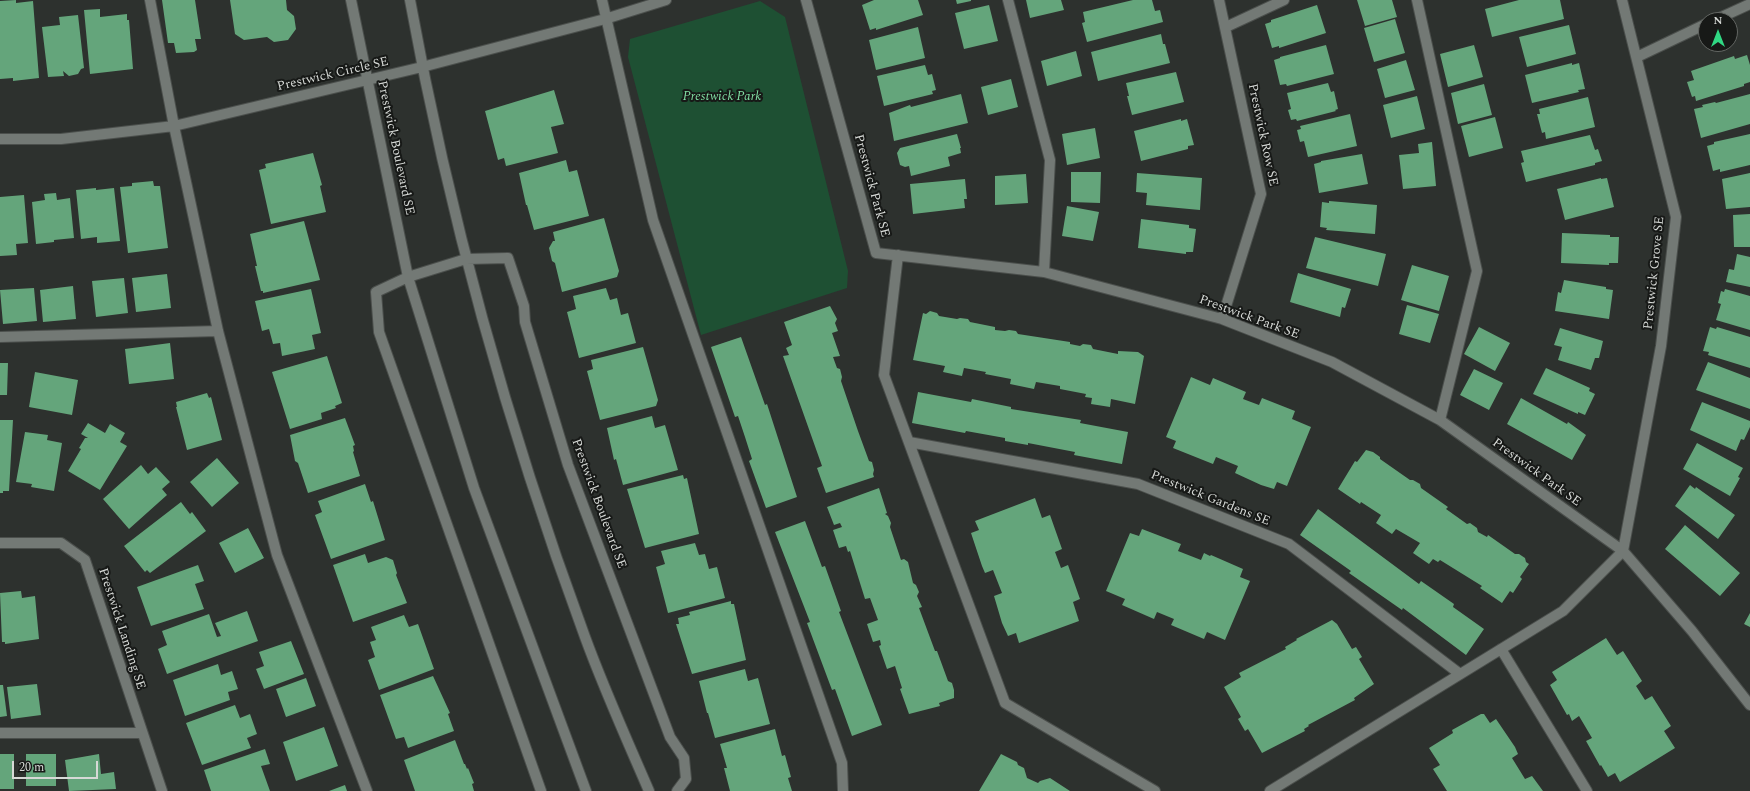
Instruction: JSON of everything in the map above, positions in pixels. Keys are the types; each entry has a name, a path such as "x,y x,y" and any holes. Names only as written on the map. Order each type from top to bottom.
{"street":[{"path":"150,0 174,126 218,330 277,555 367,791"},
{"name":"Prestwick Boulevard SE","path":"351,0 408,277 474,488 586,791"},
{"path":"410,0 422,67 466,259 527,472 585,639 649,791"},
{"path":"602,0 605,19 653,220 842,763 843,791"},
{"name":"Prestwick Circle SE","path":"0,139 61,138 174,126 422,67 605,19 666,0"},
{"name":"Prestwick Park SE","path":"806,0 876,253 1044,272 1222,319 1332,362 1440,420 1623,551 1692,631 1750,705"},
{"path":"1008,0 1050,160 1044,272"},
{"name":"Prestwick Row SE","path":"1219,0 1261,194 1222,319"},
{"path":"1226,27 1284,0"},
{"path":"1417,0 1477,271 1440,420"},
{"name":"Prestwick Grove SE","path":"1622,0 1676,217 1660,346 1623,551"},
{"path":"1732,12 1750,4"},
{"path":"1636,57 1698,28"},
{"path":"898,256 884,375 1005,703 1155,791"},
{"name":"Prestwick Boulevard SE","path":"541,791 379,332 376,292 408,277 466,259 508,258 524,306 525,322 568,465 670,737 684,758 686,779 677,791"},
{"path":"0,337 218,330"},
{"name":"Prestwick Gardens SE","path":"909,442 1138,484 1289,544 1460,674"},
{"name":"Prestwick Landing SE","path":"0,543 61,543 85,560 162,791"},
{"path":"1270,791 1563,611 1623,551"},
{"path":"1502,649 1587,791"},
{"path":"0,733 142,733"}],"green space":[{"name":"Prestwick Park","path":"760,1 785,17 848,271 847,288 701,335 628,57 630,39"}],"building":[{"path":"16,0 16,3 33,1 39,78 13,81 13,78 0,79 0,1"},
{"path":"162,0 195,0 201,39 195,39 197,50 194,52 176,53 174,43 168,43"},
{"path":"230,0 286,0 287,10 294,16 296,29 288,40 274,42 267,37 244,40 235,34"},
{"path":"874,0 918,0 923,15 876,30 876,28 870,30 862,5"},
{"path":"956,0 971,0 971,1 957,4"},
{"path":"1026,0 1061,0 1064,10 1030,18"},
{"path":"1133,0 1152,0 1155,11 1160,10 1163,22 1087,42 1082,23 1085,22 1083,12"},
{"path":"1357,0 1392,0 1397,17 1365,26"},
{"path":"1519,0 1560,0 1564,19 1492,37 1485,9"},
{"path":"989,5 998,41 964,49 955,13"},
{"path":"1317,5 1326,33 1279,48 1279,46 1272,48 1265,24 1271,22 1271,20"},
{"path":"100,9 100,17 127,14 127,20 129,20 133,69 90,74 84,10"},
{"path":"78,15 84,68 81,69 78,74 69,76 63,71 64,76 48,77 42,27 60,25 59,17"},
{"path":"1395,19 1405,53 1374,62 1364,28"},
{"path":"1569,25 1576,54 1527,67 1519,37"},
{"path":"918,27 925,58 876,70 869,40"},
{"path":"1161,34 1170,63 1098,81 1091,52"},
{"path":"1326,45 1334,74 1287,86 1286,84 1280,85 1274,60 1280,57"},
{"path":"1474,45 1483,77 1448,87 1440,54"},
{"path":"1076,51 1082,76 1047,86 1041,61"},
{"path":"1747,55 1750,65 1750,82 1744,84 1744,86 1696,101 1695,96 1692,97 1687,82 1694,80 1691,71 1734,56 1735,59"},
{"path":"1406,60 1415,90 1385,98 1377,69"},
{"path":"1572,63 1572,65 1579,63 1585,89 1578,90 1579,92 1532,103 1525,75"},
{"path":"925,65 928,75 932,74 936,90 932,91 933,94 884,106 877,76"},
{"path":"1176,72 1184,102 1132,115 1127,96 1129,96 1126,83"},
{"path":"1011,79 1018,107 988,115 981,87"},
{"path":"1328,83 1331,92 1334,91 1338,109 1335,110 1336,111 1297,121 1296,119 1291,120 1288,110 1291,109 1287,93"},
{"path":"1484,84 1492,115 1458,124 1451,93"},
{"path":"554,90 564,124 551,127 558,153 506,166 504,158 498,160 485,111"},
{"path":"961,94 968,123 894,141 889,113 910,105 911,107"},
{"path":"1750,94 1750,124 1701,138 1694,109 1703,107 1702,105"},
{"path":"1417,96 1425,129 1391,138 1383,105"},
{"path":"1588,97 1595,127 1546,139 1545,132 1542,133 1537,114 1540,114 1539,109"},
{"path":"1350,114 1357,146 1308,157 1304,141 1300,142 1297,130 1301,129 1300,126"},
{"path":"1495,117 1503,148 1469,157 1461,126"},
{"path":"1181,119 1181,121 1187,119 1194,145 1188,146 1188,149 1141,161 1134,131"},
{"path":"1095,128 1100,158 1067,165 1062,134"},
{"path":"957,134 961,153 948,157 950,166 911,176 909,166 905,167 900,165 897,153 900,148"},
{"path":"1750,134 1750,165 1720,172 1720,169 1713,171 1707,146 1714,144 1714,142"},
{"path":"1590,135 1595,150 1598,149 1602,161 1595,163 1595,165 1526,182 1521,163 1524,162 1521,151"},
{"path":"1432,142 1436,186 1403,189 1399,155 1419,153 1418,144"},
{"path":"313,153 322,185 320,186 326,212 271,224 259,170 266,168 265,164"},
{"path":"1362,154 1368,184 1319,193 1314,164 1321,161"},
{"path":"566,160 569,172 577,170 589,216 534,230 526,205 519,173"},
{"path":"1071,172 1101,172 1100,203 1071,202"},
{"path":"1137,173 1202,178 1200,210 1146,205 1147,193 1136,192"},
{"path":"1750,173 1750,207 1726,209 1722,179"},
{"path":"1026,174 1028,203 995,205 995,176"},
{"path":"1601,178 1607,178 1614,207 1565,220 1557,189"},
{"path":"965,179 967,199 964,199 965,208 913,214 910,184"},
{"path":"153,181 154,186 160,186 168,248 128,253 120,187 132,186 132,183"},
{"path":"96,188 96,190 114,188 120,241 97,243 97,237 81,239 76,190"},
{"path":"56,193 57,200 70,198 74,238 36,244 32,202 45,200 44,194"},
{"path":"24,195 28,243 16,244 17,255 0,256 0,197"},
{"path":"1329,201 1377,205 1375,234 1326,230 1327,228 1320,227 1322,202 1329,203"},
{"path":"1067,206 1099,212 1093,241 1062,236"},
{"path":"1750,214 1750,247 1734,247 1733,215"},
{"path":"604,218 619,271 617,277 562,292 555,263 552,261 549,248 553,241 555,241 553,232"},
{"path":"1141,219 1189,225 1189,228 1196,229 1193,252 1186,252 1186,254 1138,248"},
{"path":"304,221 320,280 263,293 263,291 261,291 255,266 257,266 250,234"},
{"path":"1562,233 1610,235 1610,237 1619,237 1618,263 1609,263 1609,265 1561,263"},
{"path":"1315,237 1386,254 1378,286 1306,268"},
{"path":"1737,254 1750,257 1750,287 1726,282 1729,269 1734,270"},
{"path":"1412,265 1449,276 1439,311 1401,300"},
{"path":"1298,273 1351,289 1345,308 1342,307 1340,317 1290,302"},
{"path":"167,274 171,308 136,312 132,278"},
{"path":"124,278 128,313 96,317 92,281"},
{"path":"1564,280 1606,287 1606,289 1613,290 1609,319 1555,311 1558,292 1561,293"},
{"path":"73,286 76,319 43,322 40,290"},
{"path":"34,288 37,321 3,324 0,290"},
{"path":"606,288 610,300 617,298 621,315 628,313 636,343 579,358 567,312 576,309 573,296"},
{"path":"311,289 321,333 312,335 315,349 282,356 280,343 273,344 269,329 262,331 255,301"},
{"path":"1725,289 1750,296 1750,330 1716,320 1721,304 1718,303 1721,291 1724,292"},
{"path":"1407,305 1439,314 1430,343 1399,334"},
{"path":"830,306 837,319 835,323 838,331 832,333 840,356 833,357 837,368 840,369 842,377 841,381 869,461 872,462 874,477 826,493 817,468 822,466 783,356 789,355 786,348 792,345 784,322"},
{"path":"930,311 937,313 939,316 968,319 970,322 995,327 995,330 1016,331 1018,334 1070,342 1070,344 1080,346 1083,344 1091,345 1093,349 1118,354 1118,351 1138,352 1144,356 1135,404 1111,399 1110,407 1091,404 1092,398 1085,397 1086,394 1060,389 1060,386 1036,382 1034,389 1010,384 1011,379 985,374 986,372 964,368 962,376 943,372 945,366 913,360 923,313 926,314"},
{"path":"1479,327 1510,343 1495,371 1464,354"},
{"path":"1710,327 1716,329 1717,327 1750,337 1750,368 1708,355 1709,352 1703,351"},
{"path":"1560,328 1603,341 1599,358 1595,358 1591,370 1558,360 1562,347 1554,345"},
{"path":"741,337 765,405 767,404 797,497 766,508 749,461 752,459 738,416 735,417 711,347"},
{"path":"170,343 174,379 129,384 125,349"},
{"path":"643,347 658,400 656,406 600,420 587,371 593,369 591,360"},
{"path":"327,356 342,403 335,406 336,408 321,413 322,419 290,429 272,372"},
{"path":"1708,362 1750,378 1750,409 1696,390"},
{"path":"0,363 8,363 7,395 0,395"},
{"path":"1546,368 1590,388 1589,391 1595,394 1585,415 1578,412 1578,414 1533,394"},
{"path":"1474,369 1503,383 1489,410 1460,395"},
{"path":"35,372 78,380 72,415 29,407"},
{"path":"1191,377 1210,385 1213,378 1246,392 1243,399 1259,405 1262,398 1295,411 1292,419 1311,427 1287,486 1277,482 1274,489 1261,485 1235,473 1238,466 1216,457 1213,464 1173,448 1176,441 1166,437"},
{"path":"918,392 971,402 972,399 1011,407 1011,409 1081,420 1080,423 1128,432 1122,464 1074,455 1075,452 1028,443 1028,445 1005,441 1005,438 966,431 965,433 912,423"},
{"path":"207,393 209,398 211,397 222,440 187,450 176,402"},
{"path":"1521,398 1567,424 1568,422 1586,435 1572,460 1507,424"},
{"path":"1702,402 1750,421 1750,427 1744,440 1741,439 1736,451 1690,430"},
{"path":"652,416 655,428 665,425 678,470 623,485 616,459 614,460 607,428"},
{"path":"345,418 355,445 353,446 353,452 360,476 308,493 298,463 295,461 290,435"},
{"path":"0,420 13,420 9,491 3,491 3,493 0,493"},
{"path":"88,423 105,433 110,424 125,433 120,442 127,446 100,490 68,471 81,449 79,448 85,438 88,438 81,434"},
{"path":"25,432 48,435 47,440 62,443 54,491 31,487 32,484 16,482"},
{"path":"1697,443 1743,468 1738,477 1740,478 1730,496 1683,469"},
{"path":"1366,450 1373,452 1380,457 1380,459 1410,480 1420,484 1421,488 1448,507 1446,509 1467,524 1470,523 1477,528 1478,532 1487,537 1488,535 1515,554 1519,554 1525,558 1526,562 1529,564 1520,577 1522,579 1513,593 1510,591 1502,603 1480,588 1482,586 1440,560 1438,562 1433,559 1429,564 1413,553 1420,543 1396,529 1392,534 1376,523 1381,515 1361,502 1360,504 1338,489 1355,461 1357,462"},
{"path":"217,458 239,483 212,507 190,482"},
{"path":"141,465 148,474 156,467 170,482 162,489 167,495 129,529 103,499"},
{"path":"683,475 684,479 687,478 699,534 645,548 627,489"},
{"path":"365,484 371,502 373,501 385,540 331,559 315,515 322,512 318,501"},
{"path":"1690,485 1695,489 1696,487 1735,515 1718,539 1675,506"},
{"path":"879,488 887,513 885,514 888,516 891,523 890,527 901,560 904,559 908,562 913,583 916,585 919,592 917,596 922,607 919,608 935,651 937,651 948,681 952,683 954,690 954,698 939,703 940,706 909,714 900,689 902,688 895,666 887,669 879,646 881,645 880,640 873,642 867,624 878,620 870,598 865,599 850,551 848,552 846,546 839,548 833,530 842,527 840,523 834,525 827,507"},
{"path":"1035,498 1042,518 1050,515 1062,549 1055,552 1061,568 1068,565 1080,599 1073,602 1079,621 1019,643 1016,633 1008,636 1002,623 994,596 1002,593 993,570 985,573 971,533 979,530 975,521"},
{"path":"181,502 190,514 192,512 206,531 150,573 147,570 145,572 124,546"},
{"path":"1318,509 1419,584 1421,581 1454,604 1453,607 1484,629 1466,655 1403,608 1402,610 1349,573 1351,571 1300,535"},
{"path":"805,521 822,567 825,566 841,611 839,612 882,725 852,736 835,689 832,690 807,623 810,622 775,532"},
{"path":"1685,525 1740,573 1720,596 1665,549"},
{"path":"248,528 264,558 235,573 219,543"},
{"path":"1142,529 1181,544 1178,551 1201,560 1204,553 1243,569 1240,577 1250,581 1225,640 1207,632 1204,639 1171,625 1174,619 1157,612 1154,619 1122,605 1125,599 1106,591 1130,533 1139,536"},
{"path":"695,543 699,555 705,554 709,569 717,567 725,598 668,613 656,567 665,564 661,551"},
{"path":"365,554 368,563 386,557 393,560 397,573 396,575 407,603 353,622 333,565"},
{"path":"198,565 204,581 195,584 204,609 151,626 137,587"},
{"path":"21,591 22,598 35,596 39,639 5,644 5,642 2,642 0,593"},
{"path":"731,601 731,604 734,604 746,660 692,674 676,624 679,624 678,618 690,615 689,612"},
{"path":"247,611 258,641 167,674 158,649 167,645 162,631 209,614 217,637 221,636 215,623"},
{"path":"1750,613 1750,627 1744,624"},
{"path":"404,615 409,627 418,624 434,669 379,690 368,660 375,657 370,642 376,640 371,627"},
{"path":"1332,620 1337,624 1352,649 1356,647 1362,657 1359,659 1374,684 1354,698 1355,700 1308,725 1309,726 1304,729 1305,731 1262,753 1248,729 1245,731 1238,719 1241,717 1224,687 1241,677 1239,673 1286,649 1285,647 1297,640 1296,639"},
{"path":"1606,638 1617,655 1623,651 1642,681 1636,686 1645,700 1652,696 1671,726 1664,731 1675,748 1620,782 1615,773 1608,777 1601,765 1600,766 1586,741 1592,738 1579,716 1572,721 1550,685 1557,680 1552,672"},
{"path":"291,641 304,674 264,689 256,669 264,666 259,652"},
{"path":"218,664 221,675 232,671 238,689 228,692 230,700 185,716 173,680"},
{"path":"745,669 748,681 758,678 770,724 715,738 699,681"},
{"path":"433,676 450,713 448,714 454,731 408,748 404,737 396,739 380,695"},
{"path":"306,678 316,706 286,717 276,689"},
{"path":"37,684 41,715 11,719 7,687"},
{"path":"0,685 3,685 7,716 0,717"},
{"path":"235,705 240,718 250,714 257,734 247,738 251,748 202,765 186,723"},
{"path":"1481,714 1484,714 1490,723 1496,719 1515,747 1518,754 1512,758 1525,779 1532,776 1543,791 1447,791 1433,769 1440,765 1429,748 1453,733 1452,730"},
{"path":"324,727 338,766 296,781 283,742"},
{"path":"775,729 782,756 785,755 791,777 788,778 792,791 730,791 724,768 727,768 720,744"},
{"path":"455,740 464,764 467,769 468,768 474,783 472,784 474,791 415,791 404,760"},
{"path":"265,749 270,764 261,766 270,791 211,791 204,770"},
{"path":"0,754 14,754 14,789 0,789"},
{"path":"26,754 56,754 56,786 26,786"},
{"path":"99,754 101,774 114,772 116,789 69,791 65,760"},
{"path":"1001,754 1017,762 1018,765 1024,768 1027,778 1038,783 1050,778 1070,791 979,791"},
{"path":"345,785 347,791 329,791"}]}
